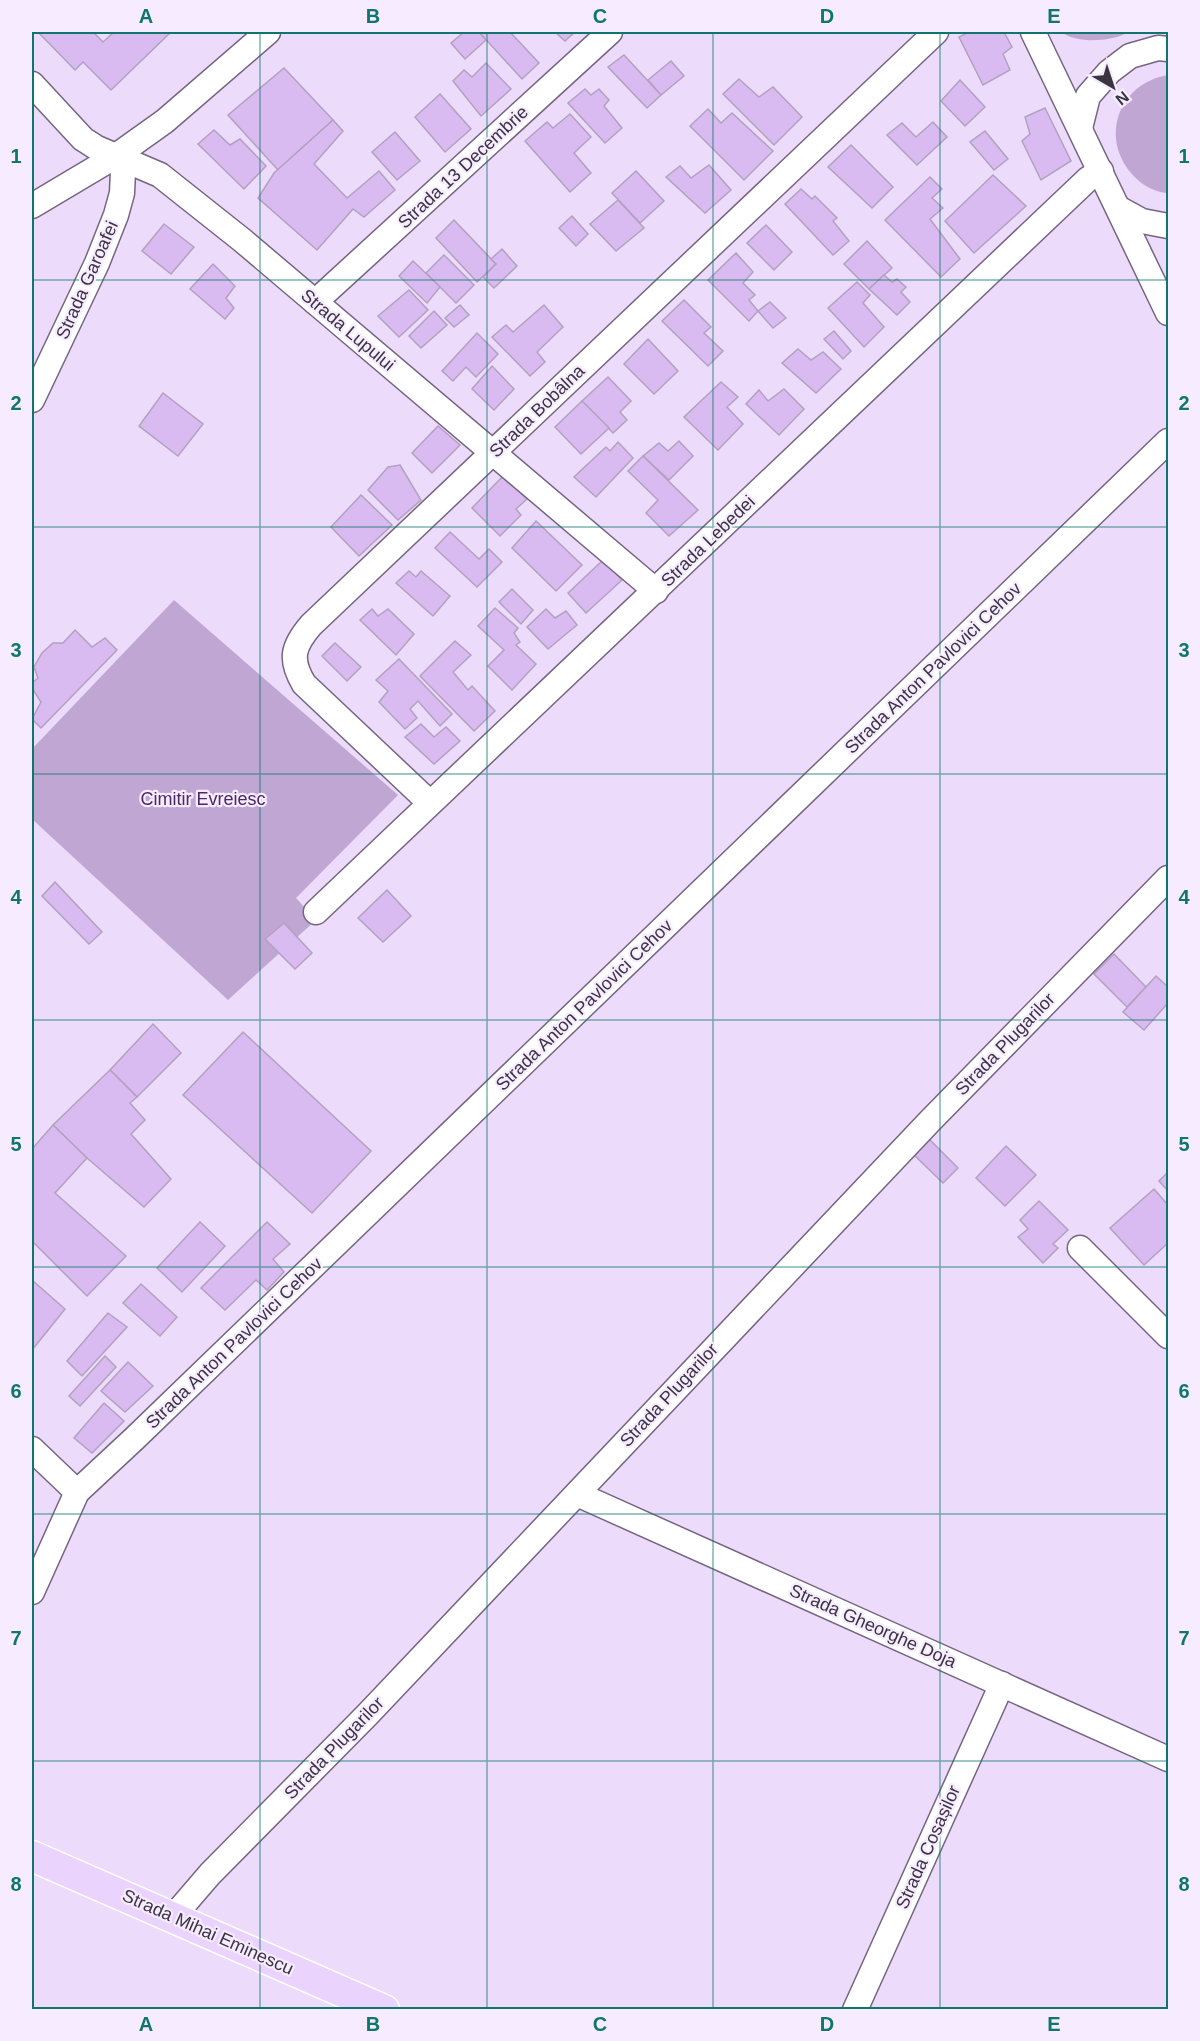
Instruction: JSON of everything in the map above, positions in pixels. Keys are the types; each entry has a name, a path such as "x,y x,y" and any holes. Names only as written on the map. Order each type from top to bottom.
{"main road":[{"name":"Strada Mihai Eminescu","path":"32,1856 384,2010"}],"street":[{"path":"32,206 116,156 165,121 268,32"},
{"name":"Strada 13 Decembrie","path":"315,302 610,32"},
{"name":"Strada Bobâlna","path":"430,803 304,684 296,672 294,657 298,640 311,625 936,32"},
{"path":"1032,32 1120,209 1168,313"},
{"path":"1080,128 1088,96 1109,72 1130,56 1158,48 1168,49"},
{"name":"Strada Lupului","path":"32,84 83,139 97,148 160,175 242,240 656,591"},
{"name":"Strada Garoafei","path":"32,400 97,263 116,215 122,192 123,171 116,156"},
{"name":"Strada Lebedei","path":"316,912 1088,179 1101,171"},
{"path":"1120,209 1142,221 1168,226"},
{"name":"Strada Anton Pavlovici Cehov","path":"32,1592 77,1492 1168,441"},
{"name":"Strada Plugarilor","path":"173,1917 210,1874 368,1714 928,1122 1168,878"},
{"path":"1080,1248 1168,1336"},
{"path":"32,1449 77,1492"},
{"name":"Strada Gheorghe Doja","path":"577,1494 1168,1759"},
{"name":"Strada Cosașilor","path":"855,2010 1002,1684"}],"green space":[{"path":"1061,32 1129,32 1104,40 1085,40"},
{"path":"1168,75 1168,193 1156,191 1139,181 1126,166 1118,151 1116,134 1118,118 1124,103 1135,90 1150,81"},
{"name":"Cimitir Evreiesc","path":"174,600 398,795 296,898 316,920 228,1000 32,819 32,749"}],"building":[{"path":"38,32 93,32 103,42 114,32 171,32 111,90 83,62 75,70"},
{"path":"464,32 479,32 486,40 465,59 451,43"},
{"path":"479,32 510,32 539,63 522,79"},
{"path":"555,32 575,32 565,41"},
{"path":"969,32 1004,32 1012,47 1003,54 1010,70 983,85 959,37"},
{"path":"624,55 661,95 647,108 608,67"},
{"path":"671,61 684,76 661,95 648,80"},
{"path":"486,63 511,89 481,116 453,81 464,70 472,77"},
{"path":"284,68 333,120 278,170 228,115"},
{"path":"739,79 759,97 773,87 802,117 774,145 723,94"},
{"path":"960,80 985,107 965,126 941,101"},
{"path":"585,89 591,95 599,89 609,100 604,106 622,128 605,143 568,103"},
{"path":"440,94 471,129 445,152 415,117"},
{"path":"1045,108 1071,161 1041,180 1022,141 1030,134 1025,117"},
{"path":"708,109 721,123 732,113 773,151 744,180 690,126"},
{"path":"570,114 591,137 574,153 591,173 570,192 525,141 547,122 553,128"},
{"path":"333,120 343,131 314,164 347,198 379,171 395,190 364,217 353,209 317,250 258,198 274,173"},
{"path":"933,122 947,137 917,165 887,135 902,123 916,137"},
{"path":"214,130 230,145 240,139 266,166 244,189 198,144"},
{"path":"985,131 1008,159 994,170 970,142"},
{"path":"395,132 420,161 397,180 372,152"},
{"path":"851,145 893,187 872,208 828,167"},
{"path":"709,165 731,190 705,213 666,177 680,166 691,178"},
{"path":"636,171 664,201 640,223 612,193"},
{"path":"993,175 1026,206 974,253 945,221"},
{"path":"930,177 942,189 932,198 943,208 930,219 960,259 941,277 885,220"},
{"path":"801,189 812,199 815,196 837,218 833,221 849,241 833,255 785,204"},
{"path":"618,200 644,228 616,251 590,224"},
{"path":"572,216 588,234 576,246 559,228"},
{"path":"454,220 496,264 477,282 436,238"},
{"path":"164,224 194,247 171,274 142,251"},
{"path":"766,225 792,252 774,270 747,243"},
{"path":"867,241 892,268 869,289 844,264"},
{"path":"502,249 517,266 494,288 483,277 496,264 491,259"},
{"path":"736,253 753,272 743,283 755,295 749,300 758,311 749,321 708,280"},
{"path":"444,255 474,285 456,303 426,273"},
{"path":"413,261 440,287 427,303 399,276"},
{"path":"213,264 235,286 226,298 234,308 225,319 190,289"},
{"path":"884,275 892,282 897,279 906,287 901,292 910,302 897,315 869,289"},
{"path":"857,282 870,295 863,303 884,327 864,347 828,308"},
{"path":"409,290 428,310 399,337 378,316"},
{"path":"684,300 711,327 704,333 723,351 708,366 662,321"},
{"path":"770,302 786,318 773,328 758,311"},
{"path":"460,305 469,315 454,327 445,318"},
{"path":"544,305 563,327 537,352 545,362 530,376 492,337 506,325 513,332"},
{"path":"434,311 447,325 421,348 409,336"},
{"path":"834,331 851,351 843,359 824,339"},
{"path":"477,333 498,354 476,377 466,367 453,381 442,371"},
{"path":"648,339 678,371 654,394 624,364"},
{"path":"798,349 811,360 823,352 841,369 816,393 782,363"},
{"path":"492,366 514,389 494,410 472,389"},
{"path":"608,377 631,401 620,412 627,420 613,433 582,401"},
{"path":"721,382 738,397 727,407 743,424 718,450 684,417"},
{"path":"784,389 804,409 779,435 746,404 759,390 768,401"},
{"path":"163,393 203,424 178,456 139,426"},
{"path":"582,401 609,428 581,454 555,427"},
{"path":"438,426 460,445 432,473 412,453"},
{"path":"679,441 693,456 669,480 643,456 659,443 668,451"},
{"path":"618,442 633,458 596,497 574,477 606,447 610,451"},
{"path":"643,456 698,510 669,536 646,513 658,500 628,471"},
{"path":"400,465 421,500 398,520 368,490 388,467"},
{"path":"503,476 527,499 516,509 521,515 500,536 472,508"},
{"path":"361,495 392,525 359,556 331,527"},
{"path":"536,521 582,565 556,591 512,548"},
{"path":"450,532 479,559 489,549 502,562 477,587 435,548"},
{"path":"603,560 622,580 586,613 568,593"},
{"path":"409,571 416,577 421,571 450,596 433,616 396,583"},
{"path":"512,589 533,610 521,624 499,602"},
{"path":"495,608 518,628 514,633 520,642 516,645 536,664 512,690 488,666 504,650 478,626"},
{"path":"372,609 378,616 388,609 414,634 396,655 360,620"},
{"path":"546,609 555,618 566,611 577,625 548,649 527,627"},
{"path":"75,630 92,647 105,638 117,650 41,728 32,719 41,702 32,688 32,683 38,678 34,667 42,653 53,643 63,643"},
{"path":"455,641 471,655 453,672 468,690 472,686 495,711 474,731 420,676"},
{"path":"335,643 361,667 347,681 322,656"},
{"path":"399,659 452,714 440,726 418,701 410,709 417,718 405,729 379,702 388,691 376,680"},
{"path":"421,724 434,737 446,727 460,741 434,764 405,737"},
{"path":"55,882 102,932 89,944 42,896"},
{"path":"387,890 411,916 383,942 358,918"},
{"path":"284,923 312,953 295,969 265,939"},
{"path":"1114,954 1146,987 1127,1007 1094,974"},
{"path":"1156,976 1168,987 1168,1003 1144,1030 1123,1012"},
{"path":"153,1024 181,1053 137,1097 110,1070"},
{"path":"243,1032 371,1151 312,1213 183,1095"},
{"path":"110,1070 137,1097 130,1103 145,1120 131,1134 171,1179 144,1207 53,1125"},
{"path":"53,1125 87,1158 55,1193 126,1256 87,1296 32,1241 32,1149"},
{"path":"929,1139 958,1168 943,1183 914,1155"},
{"path":"1006,1146 1036,1175 1005,1206 976,1178"},
{"path":"1168,1172 1168,1191 1159,1181"},
{"path":"1154,1189 1168,1205 1168,1243 1144,1265 1110,1228"},
{"path":"1039,1201 1068,1230 1053,1244 1058,1248 1043,1263 1018,1237 1028,1229 1020,1220"},
{"path":"200,1222 225,1246 182,1292 157,1268"},
{"path":"267,1222 290,1244 273,1259 284,1272 267,1290 256,1280 225,1310 201,1288"},
{"path":"32,1280 65,1309 32,1350"},
{"path":"141,1284 177,1317 160,1336 123,1303"},
{"path":"108,1313 127,1327 82,1376 67,1361"},
{"path":"105,1356 116,1367 80,1406 69,1396"},
{"path":"128,1362 153,1386 125,1412 101,1391"},
{"path":"104,1403 124,1421 92,1453 74,1438"}]}
